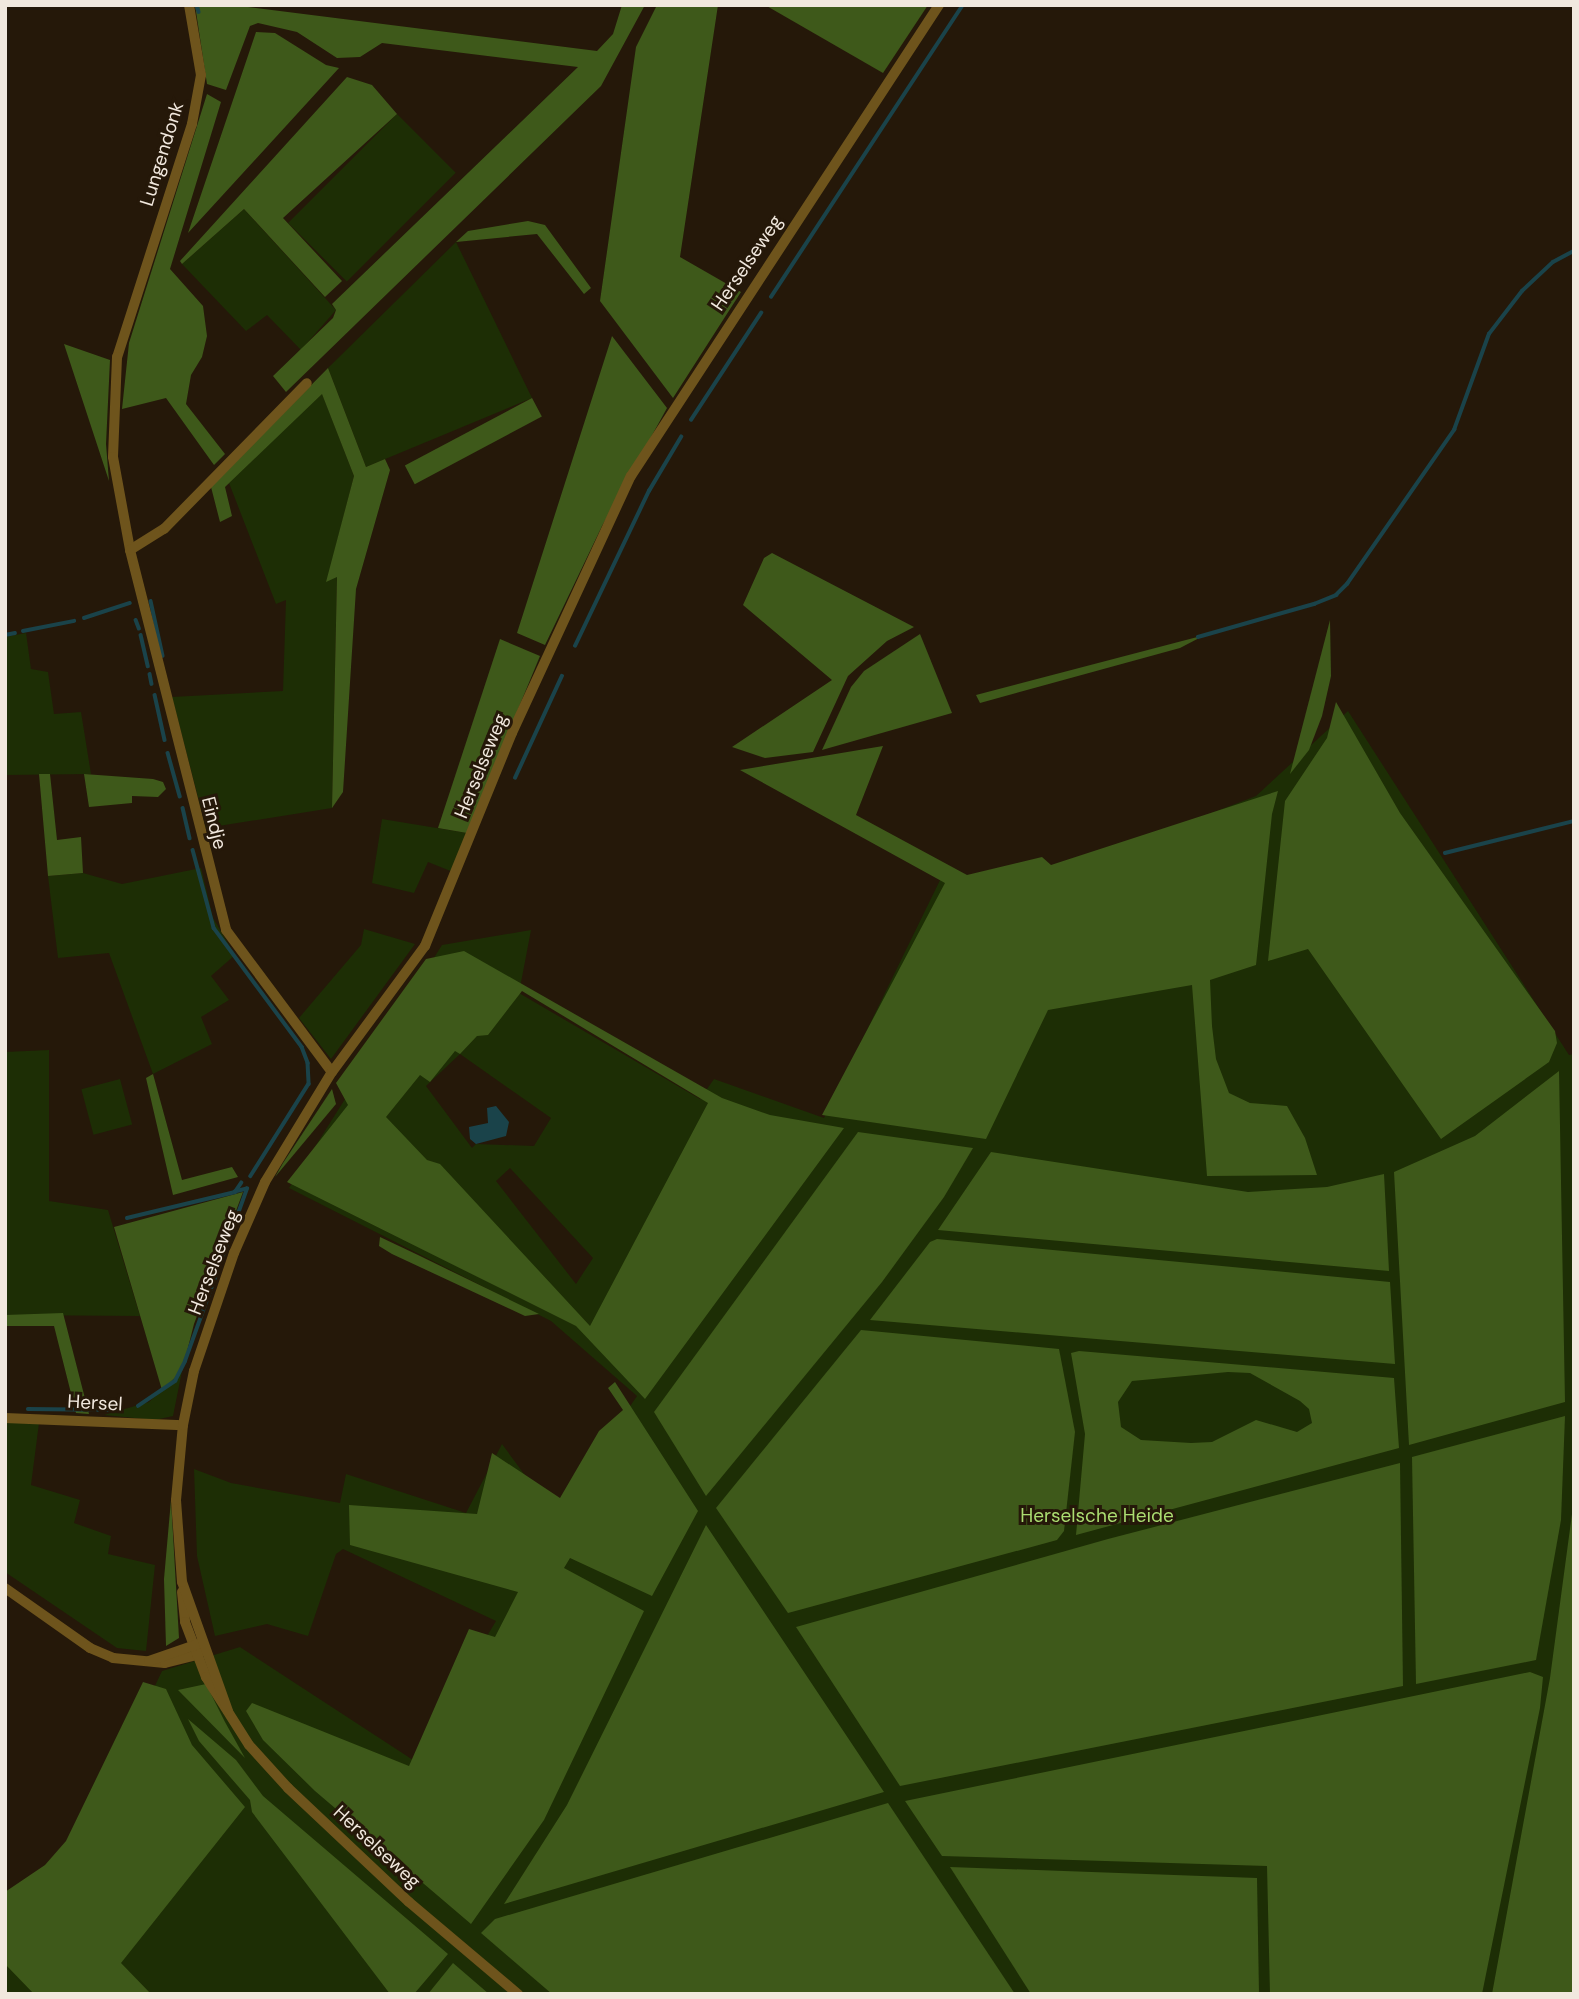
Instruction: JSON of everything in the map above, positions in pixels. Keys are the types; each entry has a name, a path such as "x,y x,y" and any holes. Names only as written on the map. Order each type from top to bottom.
{"street":[{"name":"Lungendonk","path":"130,310 192,124 201,75 189,5"},
{"name":"Herselseweg","path":"518,1994 408,1902 288,1788 249,1745 216,1697 197,1648 181,1582 176,1500 183,1425 198,1360 234,1252 265,1182 332,1072 425,946 512,733 631,476 939,5"},
{"name":"Eindje","path":"130,310 117,357 113,457 130,550 226,930 332,1072"},
{"path":"130,550 164,529 307,383"},
{"name":"Hersel","path":"5,1418 183,1425"},
{"path":"5,1588 90,1648 113,1658 165,1663 197,1648"}],"green space":[{"path":"195,5 232,5 597,51 613,34 622,5 645,5 601,86 286,392 273,376 333,318 336,310 332,304 578,67 382,43 360,57 337,58 297,32 258,23 250,26 226,90 207,84"},
{"path":"657,5 718,5 680,257 741,292 673,398 600,301 636,47"},
{"path":"765,5 928,5 883,73"},
{"path":"256,32 275,33 326,65 339,68 188,233"},
{"path":"347,77 372,85 397,114 283,218 342,281 325,297 244,209 182,264 180,261"},
{"path":"207,94 221,102 170,269 203,306 207,336 202,357 191,375 186,404 225,454 214,465 166,398 122,409 129,343"},
{"path":"397,114 456,173 347,282 288,223"},
{"path":"244,209 336,310 301,350 267,315 246,331 182,264"},
{"path":"528,221 545,225 591,288 584,294 537,234 456,242 468,231"},
{"path":"456,242 532,398 366,467 328,368"},
{"path":"612,336 667,408 602,526 545,645 517,633"},
{"path":"64,344 110,360 106,444 109,481"},
{"path":"328,368 366,467 385,459 390,470 356,589 343,792 332,808 337,577 326,582 354,476 322,394 225,487 232,516 220,522 211,487"},
{"path":"322,393 354,476 327,581 337,576 332,808 206,828 172,697 283,691 286,600 276,604 229,483"},
{"path":"532,398 542,417 415,484 405,466"},
{"path":"772,553 914,627 887,641 848,676 813,752 765,758 732,747 832,680 743,605 764,558"},
{"path":"1330,620 1331,676 1322,716 1309,750 1290,774"},
{"path":"26,633 31,669 48,672 54,714 81,712 91,774 5,775 5,637"},
{"path":"920,634 952,713 822,750 851,687 864,671"},
{"path":"1205,635 1180,648 980,703 976,695"},
{"path":"500,639 540,656 467,833 438,828"},
{"path":"1336,702 1400,813 1555,1031 1557,1043 1549,1062 1441,1139 1308,949 1268,961 1285,801 1327,738"},
{"name":"Herselsche Heide","path":"1348,711 1569,1055 1574,1054 1574,1994 5,1994 5,1898 66,1872 162,1671 240,1647 413,1760 496,1621 343,1549 336,1554 308,1636 267,1624 215,1636 197,1556 194,1469 231,1483 340,1503 346,1474 466,1513 502,1444 555,1516 637,1396 551,1321 289,1188 442,945 531,930 519,993 700,1099 714,1079 824,1118 943,874 1043,877 1256,796","holes":["460,1054 551,1118 534,1146 476,1144 472,1148 426,1086","510,1168 593,1258 576,1284 496,1181"]},
{"path":"883,746 856,815 967,875 1042,857 1051,865 1278,791 1272,814 1256,965 1210,980 1212,1026 1216,1059 1229,1093 1250,1103 1287,1106 1305,1138 1317,1175 1207,1176 1192,985 1048,1010 986,1139 822,1115 945,883 740,770"},
{"path":"39,774 50,774 57,840 81,837 83,873 48,876"},
{"path":"84,774 153,779 163,782 166,789 158,797 132,796 132,803 89,807"},
{"path":"382,819 467,833 453,872 428,862 414,893 372,883"},
{"path":"201,868 213,918 235,955 211,976 229,1000 201,1017 212,1044 153,1074 109,953 58,958 48,876 83,873 122,884"},
{"path":"364,929 415,944 331,1059 299,1018 361,945"},
{"path":"464,951 722,1098 770,1115 844,1128 645,1399 576,1326 287,1182 348,1105 336,1083 426,959","holes":["522,991 708,1103 590,1326 440,1164 427,1160 386,1117 420,1075 430,1082 455,1051 460,1054 477,1036 488,1035"]},
{"path":"49,1050 49,1201 108,1210 140,1316 5,1315 5,1052"},
{"path":"1559,1071 1565,1402 1409,1445 1394,1172 1475,1136"},
{"path":"153,1074 182,1180 232,1167 238,1177 173,1195 146,1078"},
{"path":"120,1079 132,1124 94,1135 81,1089"},
{"path":"332,1089 336,1104 275,1177 283,1163"},
{"path":"858,1132 973,1148 944,1197 882,1282 706,1496 654,1412"},
{"path":"991,1152 1248,1192 1327,1187 1384,1174 1389,1271 938,1230"},
{"path":"243,1192 194,1324 182,1371 162,1390 114,1227"},
{"path":"380,1237 539,1314 525,1316 392,1254 379,1246"},
{"path":"937,1239 1390,1282 1395,1364 870,1320 930,1242"},
{"path":"63,1313 89,1414 76,1413 54,1326 5,1326 5,1315"},
{"path":"861,1330 1059,1349 1075,1432 1064,1531 1057,1540 788,1613 716,1508"},
{"path":"1079,1351 1394,1378 1399,1448 1076,1535 1085,1434 1071,1353","holes":["1228,1372 1250,1373 1300,1401 1309,1409 1312,1423 1297,1432 1256,1420 1212,1442 1191,1443 1141,1440 1121,1427 1118,1402 1132,1381"]},
{"path":"182,1371 173,1416 155,1420 104,1415 149,1402"},
{"path":"615,1382 698,1511 652,1596 570,1558 564,1568 644,1611 544,1820 471,1924 315,1791 263,1740 246,1711 252,1703 409,1766 469,1629 495,1637 518,1592 350,1545 349,1505 477,1514 492,1453 560,1498 599,1431 623,1410 608,1388"},
{"path":"1565,1416 1561,1520 1536,1660 1416,1684 1412,1457"},
{"path":"5,1423 39,1423 31,1485 80,1500 74,1523 111,1536 108,1554 155,1565 146,1651 117,1648 5,1572"},
{"path":"1400,1463 1403,1686 900,1786 796,1627 1108,1539"},
{"path":"1574,1499 1574,1994 1492,1994 1550,1678"},
{"path":"171,1500 179,1638 166,1646 164,1579"},
{"path":"706,1525 884,1792 504,1904 567,1805"},
{"path":"1530,1672 1543,1677 1540,1708 1482,1994 1270,1994 1267,1866 942,1856 905,1801"},
{"path":"143,1682 166,1689 192,1745 245,1807 121,1963 151,1994 34,1994 5,1964 5,1892 45,1865 66,1841"},
{"path":"206,1684 225,1722 245,1758 178,1690"},
{"path":"188,1719 236,1760 263,1796 448,1954 414,1994 390,1994 252,1812 250,1800 199,1741"},
{"path":"888,1803 1015,1994 552,1994 481,1933 495,1919"},
{"path":"950,1867 1257,1878 1259,1994 1031,1994"},
{"path":"453,1963 489,1994 428,1994"}],"water":[{"path":"496,1106 509,1122 506,1136 476,1144 470,1139 469,1127 488,1123 487,1108"}],"waterway":[{"path":"197,5 199,12"},
{"path":"771,297 963,5"},
{"path":"1198,637 1314,604 1336,595 1347,584 1454,430 1489,334 1522,291 1553,262 1574,251"},
{"path":"691,420 761,313"},
{"path":"575,646 649,491 681,437"},
{"path":"151,601 163,656"},
{"path":"84,618 130,603"},
{"path":"136,620 139,628"},
{"path":"23,631 74,621"},
{"path":"5,635 15,633"},
{"path":"141,635 148,666"},
{"path":"150,674 152,684"},
{"path":"515,778 562,676"},
{"path":"155,695 165,740"},
{"path":"168,753 180,796"},
{"path":"183,808 190,838"},
{"path":"1445,853 1574,821"},
{"path":"193,850 214,928 302,1047 308,1063 309,1084 251,1176"},
{"path":"138,1406 175,1381 185,1361 247,1189 235,1192 241,1183"},
{"path":"127,1218 235,1192"},
{"path":"28,1409 121,1410"}]}
